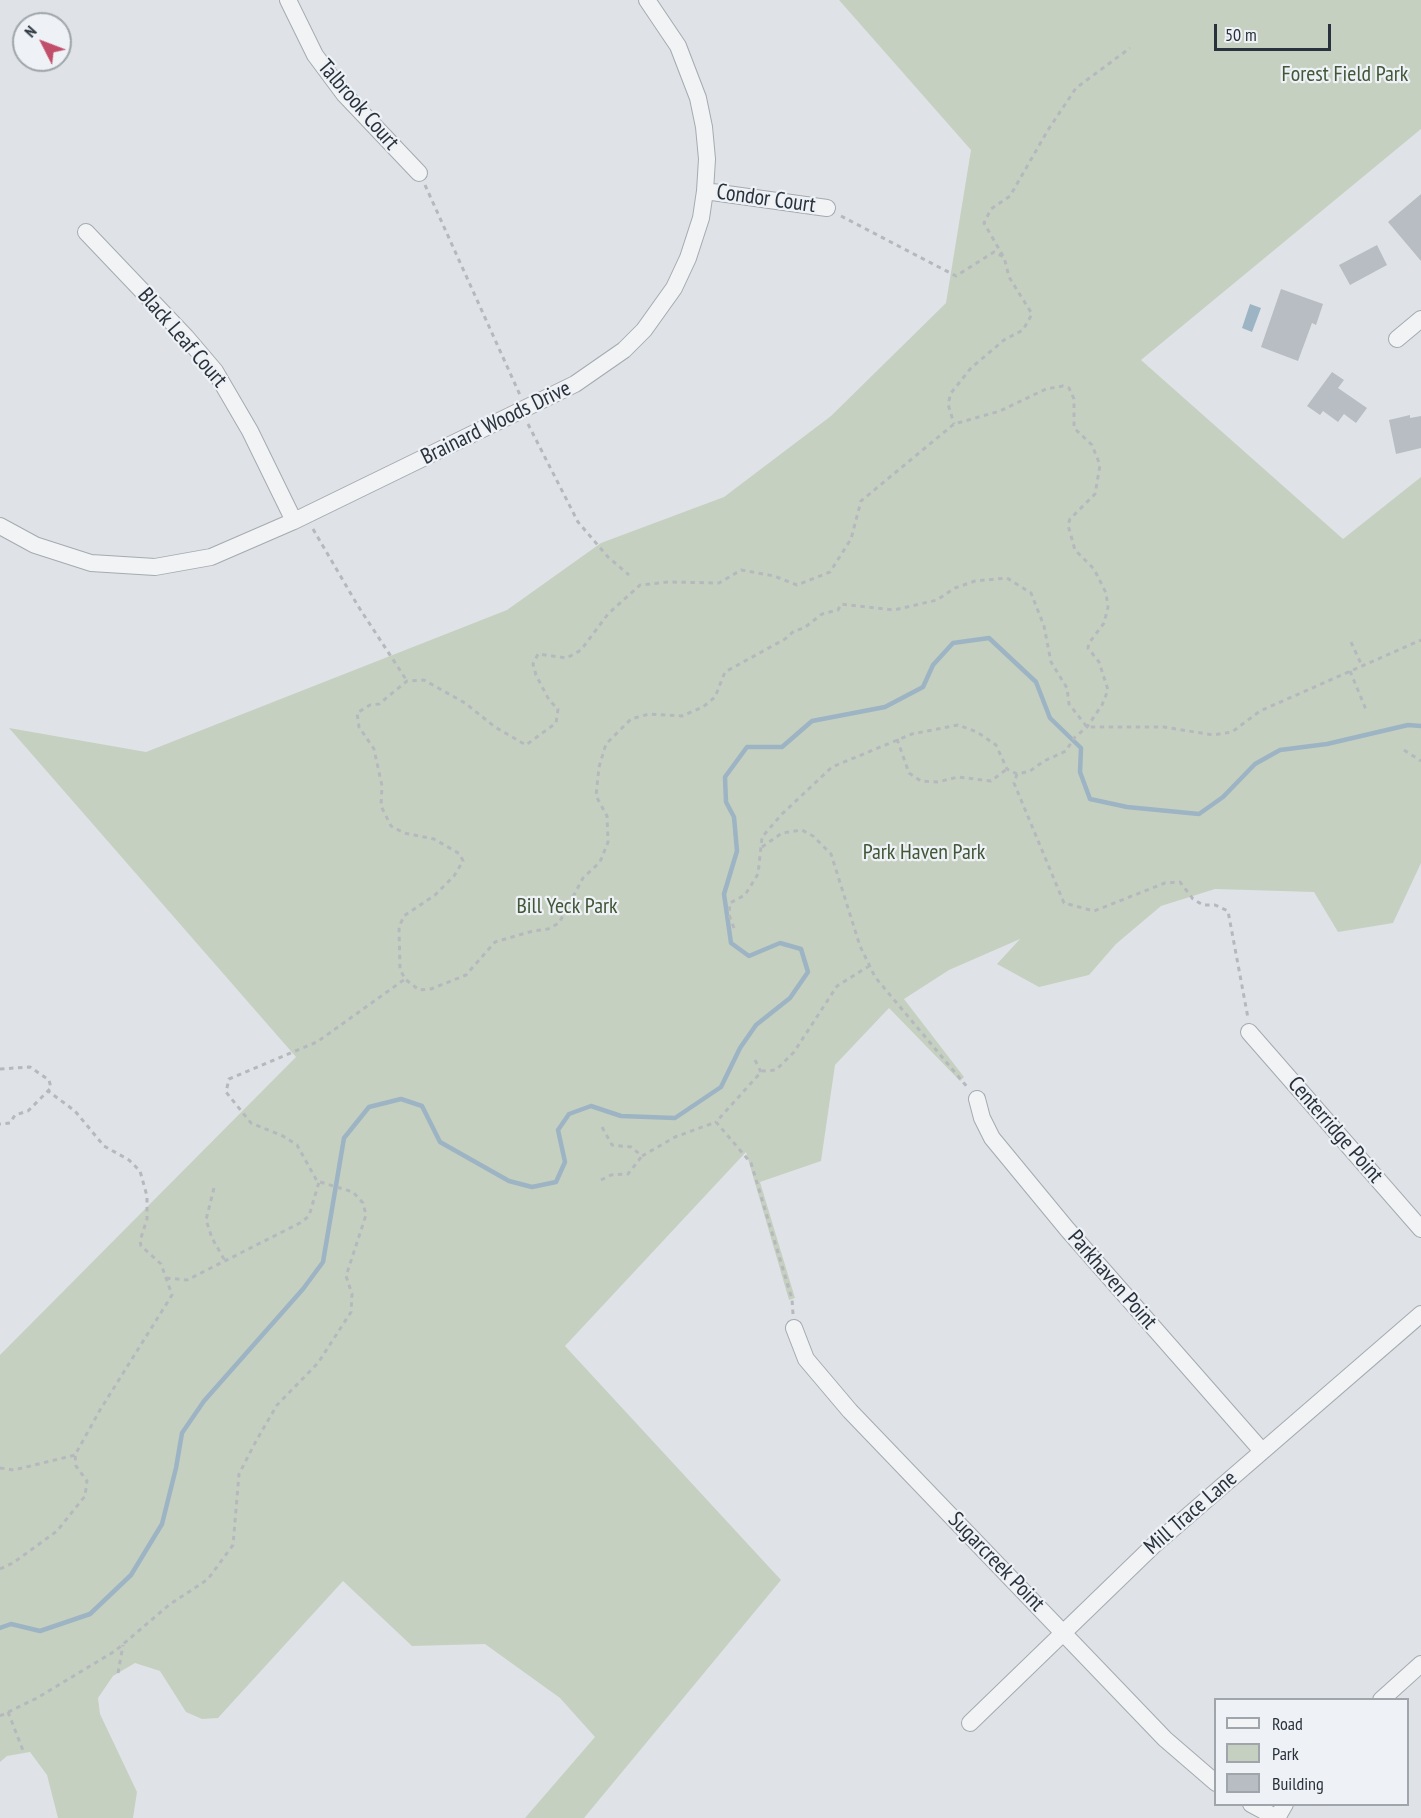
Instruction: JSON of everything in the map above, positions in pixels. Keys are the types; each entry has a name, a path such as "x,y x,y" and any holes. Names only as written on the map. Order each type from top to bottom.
{"street":[{"name":"Talbrook Court","path":"288,0 315,55 344,94 419,173"},
{"name":"Brainard Woods Drive","path":"0,526 34,545 61,556 91,563 155,567 211,557 299,518 590,376 624,350 644,330 674,288 688,258 701,218 705,191 706,148 698,98 678,46 647,0"},
{"name":"Condor Court","path":"705,191 826,207"},
{"name":"Black Leaf Court","path":"86,232 186,337 215,371 299,518"},
{"path":"1398,339 1421,319"},
{"name":"Centerridge Point","path":"1249,1032 1421,1229"},
{"name":"Parkhaven Point","path":"977,1099 982,1118 992,1138 1067,1229 1262,1451"},
{"name":"Mill Trace Lane","path":"970,1723 1153,1546 1421,1314"},
{"name":"Sugarcreek Point","path":"794,1328 806,1359 819,1377 1165,1739 1214,1782"},
{"path":"1383,1698 1421,1665"},
{"path":"1255,1806 1277,1818"}],"path":[{"path":"954,424 948,404 951,393 971,368 1004,340 1023,330 1032,314 1009,277 1004,257 984,223 991,209 1010,196 1048,130 1076,88 1130,48"},
{"path":"419,173 520,389 521,410 578,522 608,557 629,575"},
{"path":"826,207 956,276 994,252 1004,257"},
{"path":"734,928 729,915 730,903 745,895 758,874 762,837 820,776 832,767 912,734 958,725 977,732 996,745 1007,769 1017,774 1030,771 1066,750 1087,727 1102,705 1108,690 1099,663 1088,648 1089,643 1104,623 1108,607 1106,593 1098,576 1075,550 1068,525 1070,519 1095,494 1100,465 1092,446 1074,428 1074,399 1069,388 1055,387 1000,411 954,424 861,501 851,539 830,572 797,585 774,576 741,570 719,583 668,582 640,585 608,614 581,650 567,658 538,654 533,664 536,675 549,700 558,709 556,723 526,745 424,680 407,681 379,705 370,705 357,713 359,727 374,748 382,786 381,806 396,830 434,838 460,854 463,861 454,876 435,895 404,916 399,927 400,969 405,979 419,990 447,983 466,975 495,942 548,929 559,923 583,878 600,862 608,842 607,816 596,796 599,768 606,744 631,719 649,714 682,716 703,707 715,697 725,672 785,639 794,631 804,628 822,614 838,610 841,604 894,610 937,600 955,588 975,581 1007,578 1031,593 1044,626 1051,662 1067,688 1069,704 1087,727"},
{"path":"299,518 407,681"},
{"path":"1087,727 1164,727 1213,735 1232,732 1260,711 1421,640"},
{"path":"1351,642 1362,666"},
{"path":"1350,671 1367,712"},
{"path":"897,739 909,773 921,781 938,782 958,777 991,781 1007,769"},
{"path":"1404,750 1421,761"},
{"path":"1017,774 1014,783 1064,903 1094,911 1165,883 1180,882 1193,899 1203,905 1215,905 1228,911 1249,1032"},
{"path":"762,847 782,833 802,830 813,836 831,854 860,946 875,977 977,1099"},
{"path":"600,1180 611,1175 628,1174 642,1156 675,1137 716,1122 761,1072 776,1070 794,1052 837,986 869,966"},
{"path":"0,1716 65,1681 123,1644 169,1605 208,1579 233,1545 239,1474 277,1405 318,1363 351,1311 352,1293 345,1276 366,1215 363,1203 353,1192 320,1182 297,1145 284,1136 251,1123 226,1092 229,1079 318,1042 405,979"},
{"path":"755,1059 761,1072"},
{"path":"0,1069 30,1067 50,1080 48,1091 28,1111 15,1115 10,1123 0,1124"},
{"path":"0,1569 13,1563 57,1531 85,1496 87,1481 76,1466 75,1455 127,1365 172,1295 166,1278 162,1274 161,1264 141,1246 140,1241 147,1219 147,1196 140,1171 129,1161 104,1146 75,1111 48,1091"},
{"path":"716,1122 752,1162 792,1299 794,1328"},
{"path":"602,1127 612,1144 631,1147 642,1156"},
{"path":"166,1278 187,1280 267,1242 309,1216 320,1182"},
{"path":"214,1188 206,1220 212,1238 225,1261"},
{"path":"0,1468 14,1470 75,1455"},
{"path":"118,1673 123,1644"},
{"path":"8,1712 24,1753"}],"green space":[{"name":"Bill Yeck Park","path":"839,0 1421,0 1421,129 1141,360 1343,539 1421,477 1421,863 1393,923 1338,932 1314,892 1215,889 1161,906 1116,944 1089,975 1039,987 997,964 1020,939 949,970 904,999 964,1077 960,1081 889,1008 835,1065 821,1161 760,1182 795,1298 789,1300 746,1152 565,1346 781,1580 584,1818 525,1818 595,1737 560,1698 485,1644 412,1646 343,1581 218,1718 202,1719 186,1712 160,1671 135,1663 113,1676 98,1698 100,1714 137,1792 133,1818 58,1818 47,1775 30,1752 7,1756 0,1762 0,1355 296,1057 9,728 146,752 507,610 601,543 724,497 831,416 946,303 971,150"}],"water":[{"path":"1250,304 1261,308 1252,332 1242,328"}],"building":[{"path":"1421,194 1421,261 1388,222"},
{"path":"1377,245 1387,265 1350,285 1339,265"},
{"path":"1281,289 1323,304 1316,325 1312,323 1298,361 1261,347"},
{"path":"1332,372 1344,380 1338,388 1367,408 1356,423 1344,414 1338,422 1323,411 1320,415 1307,406"},
{"path":"1410,415 1410,418 1421,416 1421,448 1396,454 1389,420"}],"waterway":[{"path":"0,1628 11,1624 40,1631 90,1614 131,1575 162,1524 182,1433 204,1401 303,1289 323,1262 344,1138 369,1107 401,1099 422,1106 440,1142 509,1181 532,1187 556,1182 565,1162 558,1130 569,1114 591,1106 621,1116 675,1118 721,1087 740,1048 756,1025 790,998 808,972 801,949 780,943 749,956 731,943 724,894 737,851 734,817 726,802 725,777 747,747 782,747 812,721 885,707 923,687 933,665 953,643 989,638 1036,682 1050,718 1081,748 1080,772 1090,799 1127,807 1199,814 1223,797 1255,764 1280,750 1327,744 1408,725 1421,726"}],"park label":[{"name":"Forest Field Park","path":"1345,75"},
{"name":"Park Haven Park","path":"924,853"}]}
